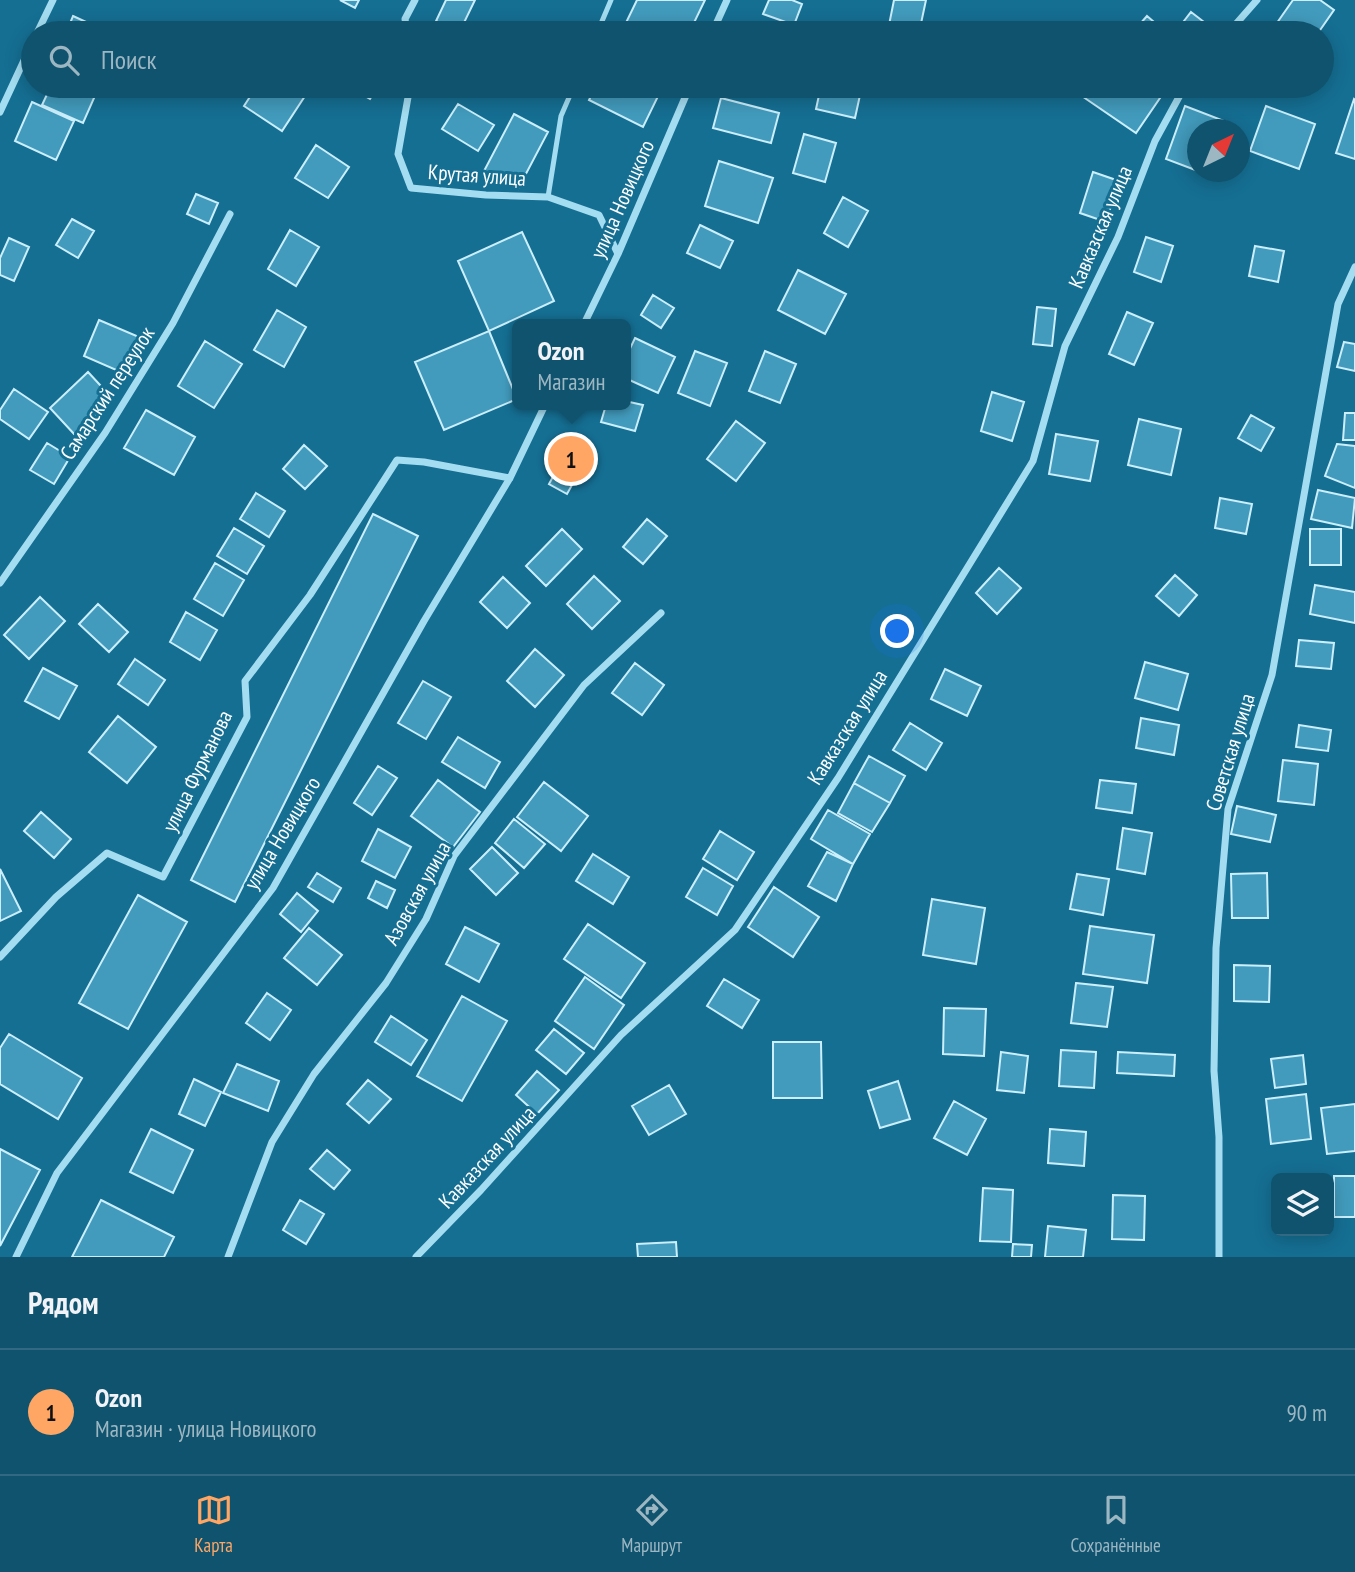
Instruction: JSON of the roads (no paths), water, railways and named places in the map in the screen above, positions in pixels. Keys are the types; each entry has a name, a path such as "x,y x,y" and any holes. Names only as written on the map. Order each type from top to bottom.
{"street":[{"path":"43,21 53,0"},
{"path":"405,21 415,0"},
{"path":"717,21 727,0"},
{"path":"1239,21 1257,0"},
{"path":"0,111 21,66"},
{"name":"Крутая улица","path":"408,98 398,153 411,188 548,197 599,215 618,254"},
{"name":"улица Новицкого","path":"586,319 618,254 685,98"},
{"name":"Кавказская улица","path":"416,1257 481,1190 621,1035 735,930 838,778 1033,461 1065,346 1118,237 1155,141 1178,98"},
{"name":"Самарский переулок","path":"0,583 105,433 173,323 230,214"},
{"name":"Советская улица","path":"1219,1257 1219,1137 1214,1071 1216,948 1228,809 1272,675 1338,304 1355,267"},
{"name":"улица Новицкого","path":"16,1257 57,1173 273,888 424,621 510,478 543,410"},
{"name":"улица Фурманова","path":"0,957 56,897 107,853 163,877 247,718 245,681 310,596 397,460 425,462 510,478"},
{"name":"Азовская улица","path":"228,1257 272,1142 314,1074 393,972 426,919 454,856 584,685 661,612"}],"lane":[{"path":"602,21 611,0"},
{"path":"548,197 561,116 569,98"}],"place":[{"name":"Ozon","path":"571,459"}]}
